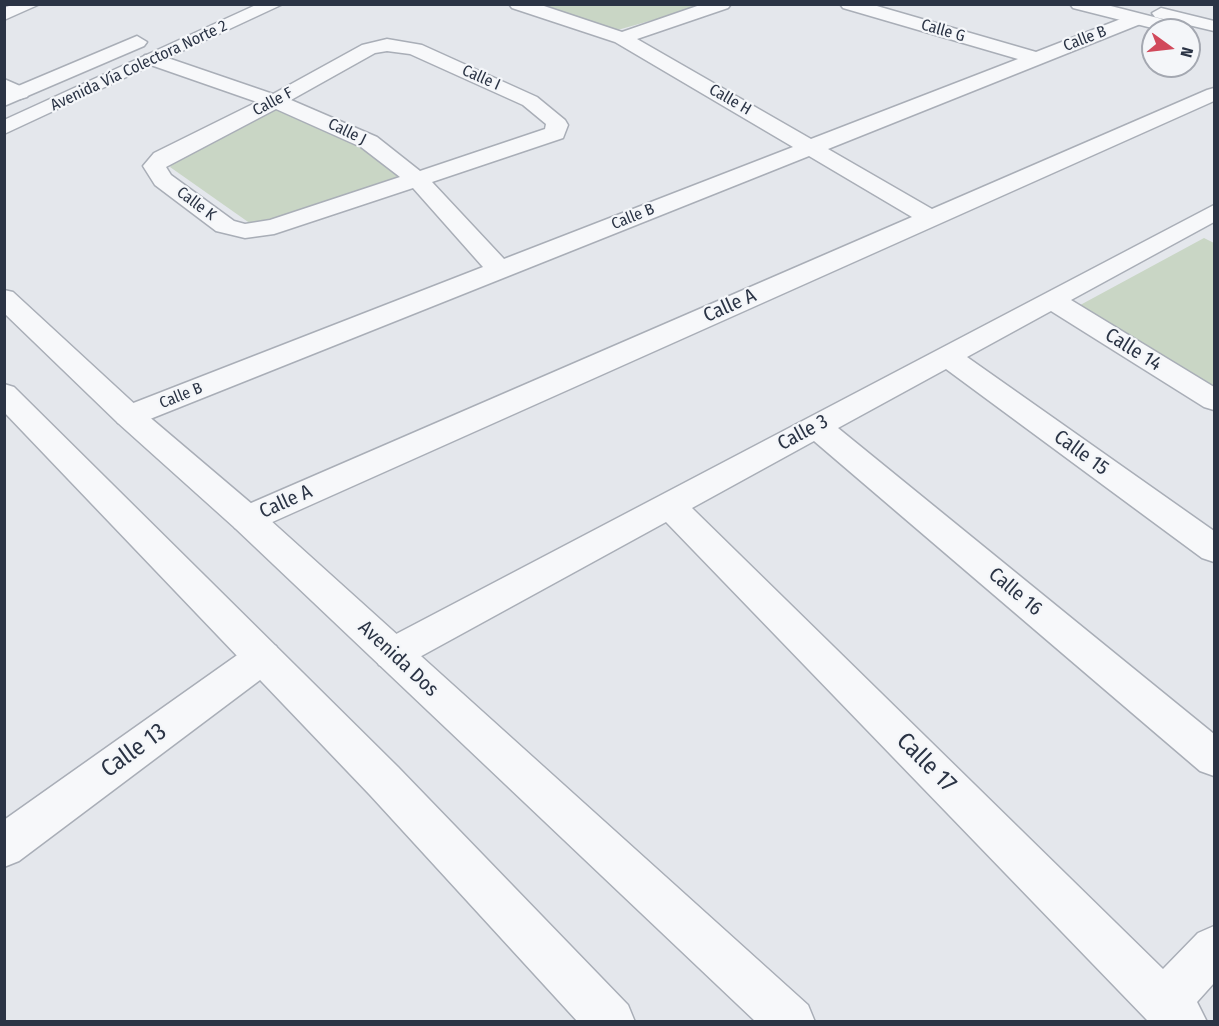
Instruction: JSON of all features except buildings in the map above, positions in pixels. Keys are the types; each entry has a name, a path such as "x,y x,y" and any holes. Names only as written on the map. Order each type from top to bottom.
{"street":[{"path":"4,15 31,4"},
{"name":"Avenida Vía Colectora Norte 2","path":"4,128 274,4"},
{"name":"Calle H","path":"518,4 622,38 931,218"},
{"path":"622,38 722,4"},
{"name":"Calle G","path":"849,4 1036,58"},
{"path":"1079,4 1215,26"},
{"path":"1132,12 1149,18"},
{"name":"Calle B","path":"129,416 1036,58 1132,12"},
{"name":"Avenida Vía Colectora Norte 2","path":"10,93 158,33"},
{"name":"Calle F","path":"154,166 162,158 275,101 369,49 394,45"},
{"name":"Calle I","path":"394,45 415,49 530,101 554,120 557,128 551,136 418,180"},
{"name":"Calle J","path":"152,60 275,101 369,142 418,180 500,270"},
{"name":"Calle A","path":"247,519 1215,94"},
{"name":"Calle K","path":"154,166 163,180 225,226 246,231 274,227 418,180"},
{"name":"Calle 3","path":"392,654 1051,300 1209,222"},
{"name":"Avenida Dos","path":"4,298 129,416 247,519 791,1022"},
{"name":"Calle 14","path":"1051,300 1215,400"},
{"name":"Calle 15","path":"947,356 1215,549"},
{"path":"4,394 263,657 611,1022"},
{"name":"Calle 16","path":"816,426 1215,758"},
{"name":"Calle 17","path":"669,505 1174,1012"},
{"name":"Calle 13","path":"4,846 263,657"},
{"path":"1174,1012 1215,950"}],"green space":[{"path":"534,5 706,5 614,31"},
{"path":"271,110 281,110 362,146 398,173 394,182 263,225 251,224 170,167 175,159"},
{"path":"1204,238 1214,243 1214,397 1071,310"}]}
